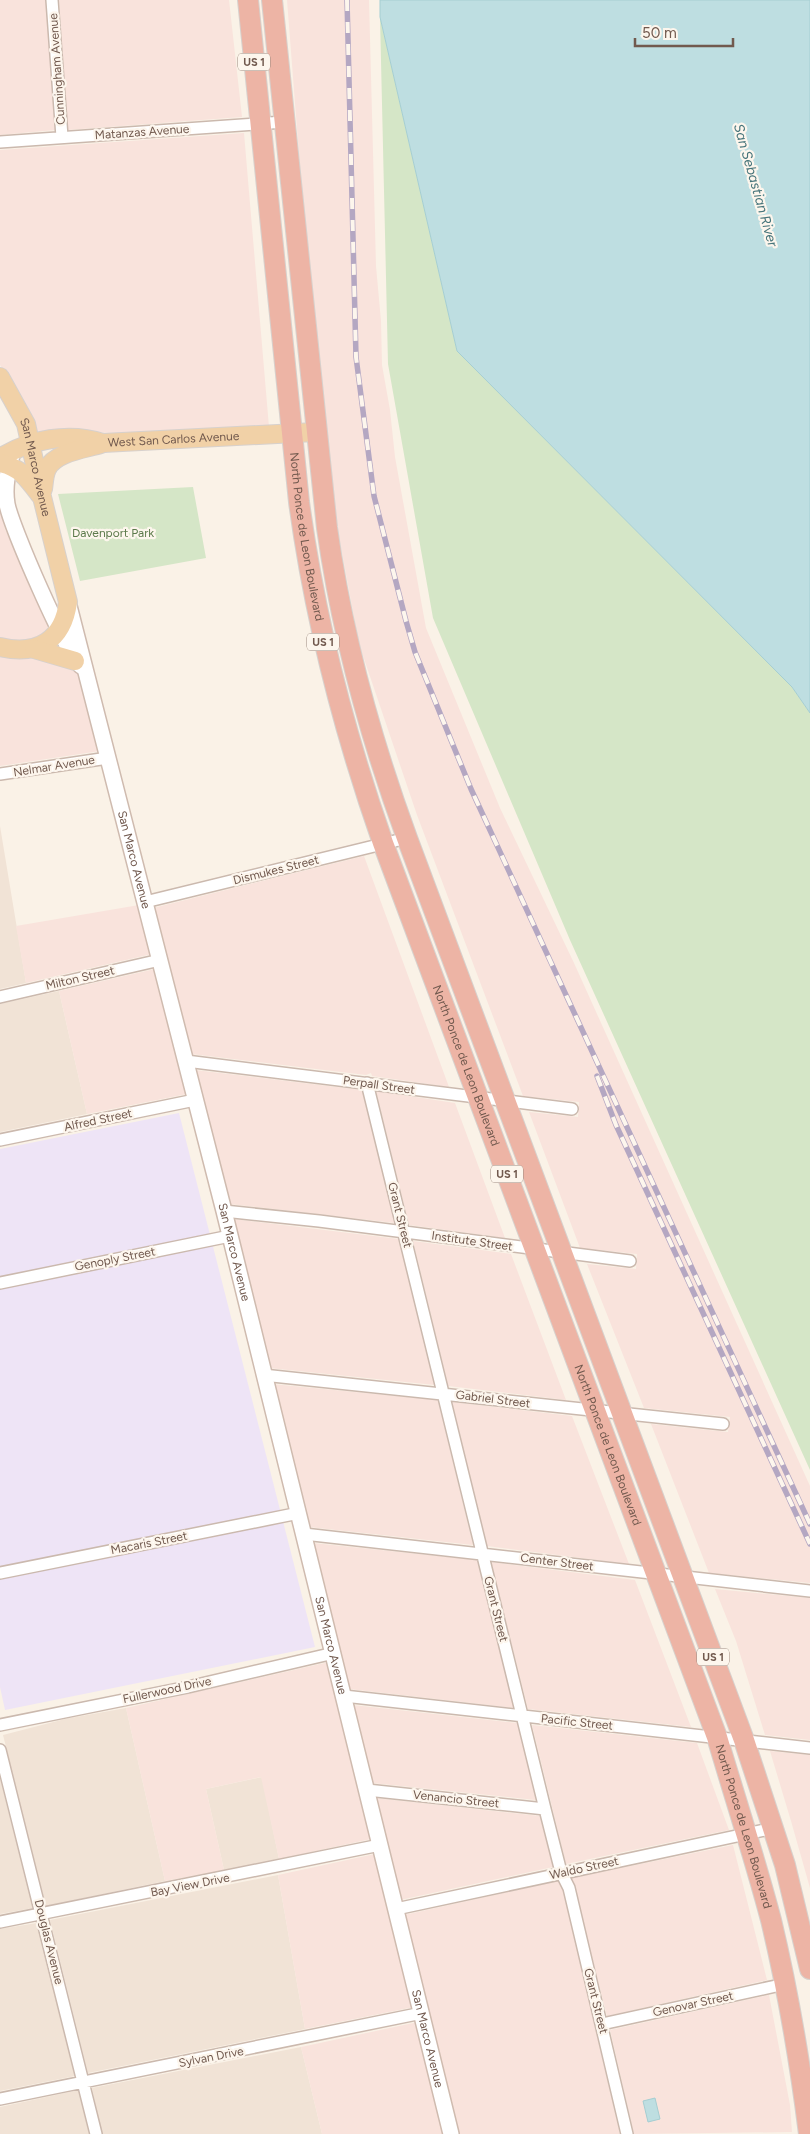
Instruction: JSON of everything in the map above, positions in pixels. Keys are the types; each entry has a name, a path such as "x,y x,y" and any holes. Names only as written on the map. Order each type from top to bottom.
{"highway":[{"name":"North Ponce de Leon Boulevard","path":"248,0 291,434 309,574 327,661 351,747 384,843 717,1737 770,1920 785,1984 802,2079 809,2134"},
{"name":"North Ponce de Leon Boulevard","path":"272,0 315,432 332,564 352,661 384,775 744,1740 774,1828 796,1906 810,1969"}],"main road":[{"name":"San Marco Avenue","path":"0,378 26,424 31,442 81,666 108,758 224,1211 451,2134"},
{"path":"10,398 16,428 6,459 10,515 59,631 81,666"},
{"name":"West San Carlos Avenue","path":"6,459 31,442 89,438 103,443 315,432"},
{"path":"42,497 46,470 51,463 59,457 103,443"},
{"path":"6,459 23,473 42,497"},
{"path":"0,647 13,650 34,648 52,640 66,617 68,602"},
{"path":"34,648 81,666"}],"street":[{"name":"Cunningham Avenue","path":"52,0 62,138"},
{"name":"Matanzas Avenue","path":"0,142 284,122"},
{"name":"Nelmar Avenue","path":"0,774 108,758"},
{"name":"Dismukes Street","path":"145,902 407,838"},
{"name":"Milton Street","path":"0,997 160,960"},
{"name":"Perpall Street","path":"186,1062 572,1109"},
{"name":"Grant Street","path":"367,1083 545,1808 562,1872 569,1888 627,2134"},
{"name":"Alfred Street","path":"0,1140 196,1100"},
{"name":"Institute Street","path":"224,1211 630,1261"},
{"name":"Genoply Street","path":"0,1283 230,1236"},
{"name":"Gabriel Street","path":"263,1375 723,1424"},
{"name":"Macaris Street","path":"0,1573 299,1513"},
{"name":"Center Street","path":"304,1534 810,1591"},
{"name":"Fullerwood Drive","path":"0,1725 334,1653"},
{"name":"Pacific Street","path":"344,1696 810,1748"},
{"name":"Douglas Avenue","path":"0,1750 96,2134"},
{"name":"Venancio Street","path":"366,1790 545,1808"},
{"name":"Waldo Street","path":"396,1909 774,1828"},
{"name":"Bay View Drive","path":"0,1922 380,1845"},
{"name":"Genovar Street","path":"602,2024 785,1984"},
{"name":"Sylvan Drive","path":"0,2099 422,2013"}],"shaded area":[{"path":"0,0 46,0 55,130 0,135"},
{"path":"59,0 229,0 242,117 68,130"},
{"path":"287,0 369,0 376,266 381,321 382,365 390,410 395,457 426,628 500,808 574,963 810,1486 810,1583 709,1573 651,1424 728,1432 730,1417 644,1408 587,1264 636,1269 637,1254 580,1248 529,1112 578,1117 579,1102 523,1096 417,815 359,644 331,494 305,232"},
{"path":"244,133 269,427 115,433 63,431 35,434 0,365 0,150"},
{"path":"0,511 5,529 50,630 46,635 28,642 0,639"},
{"path":"0,655 30,658 34,656 70,667 80,675 100,751 0,766"},
{"path":"0,826 26,983 0,989"},
{"path":"364,856 449,1087 372,1076 371,1073 366,1075 191,1054 153,908"},
{"path":"139,905 152,954 26,983 16,926"},
{"path":"155,969 187,1094 87,1114 59,991"},
{"path":"59,991 87,1114 0,1132 0,1004"},
{"path":"195,1070 362,1090 395,1223 229,1204"},
{"path":"376,1091 455,1103 505,1238 409,1225"},
{"path":"179,1113 315,1647 5,1710 0,1687 0,1149"},
{"path":"233,1219 399,1239 435,1385 269,1368"},
{"path":"413,1241 511,1254 566,1400 448,1386"},
{"path":"272,1384 438,1400 473,1545 309,1527"},
{"path":"452,1402 572,1416 629,1564 487,1546"},
{"path":"313,1543 477,1560 514,1708 349,1689"},
{"path":"491,1562 635,1580 691,1727 528,1709"},
{"path":"715,1589 810,1598 810,1740 765,1735 736,1641"},
{"path":"329,1662 371,1839 279,1859 261,1777 206,1789 224,1870 165,1881 126,1708"},
{"path":"353,1705 518,1723 536,1800 372,1783"},
{"path":"126,1708 165,1881 46,1906 3,1735 65,1719"},
{"path":"532,1725 697,1743 729,1830 566,1864"},
{"path":"770,1751 810,1755 810,1888 791,1821"},
{"path":"262,1777 279,1859 224,1870 206,1789"},
{"path":"0,1778 33,1908 0,1914"},
{"path":"375,1798 540,1816 553,1867 400,1900"},
{"path":"733,1845 767,1980 607,2016 572,1878"},
{"path":"375,1854 414,2007 305,2029 278,1875"},
{"path":"278,1875 305,2029 88,2073 50,1920"},
{"path":"558,1881 563,1890 620,2134 458,2134 404,1915"},
{"path":"37,1923 75,2076 0,2091 0,1929"},
{"path":"769,1995 790,2105 792,2132 634,2134 610,2030"},
{"path":"418,2022 444,2134 322,2134 301,2047"},
{"path":"301,2047 322,2134 102,2134 92,2088"},
{"path":"79,2090 89,2134 0,2134 0,2107"}],"green space":[{"path":"380,17 457,351 792,687 810,713 810,1470 570,940 433,618 388,364"},
{"name":"Davenport Park","path":"193,487 206,558 80,581 58,494"}],"water":[{"name":"San Sebastian River","path":"380,0 810,0 810,713 792,687 457,351 380,17"},
{"path":"655,2098 660,2119 648,2122 643,2101"}],"railway":[{"path":"347,0 356,357 374,496 415,652 471,789 810,1524"},
{"path":"597,1076 616,1125 810,1544"}]}
